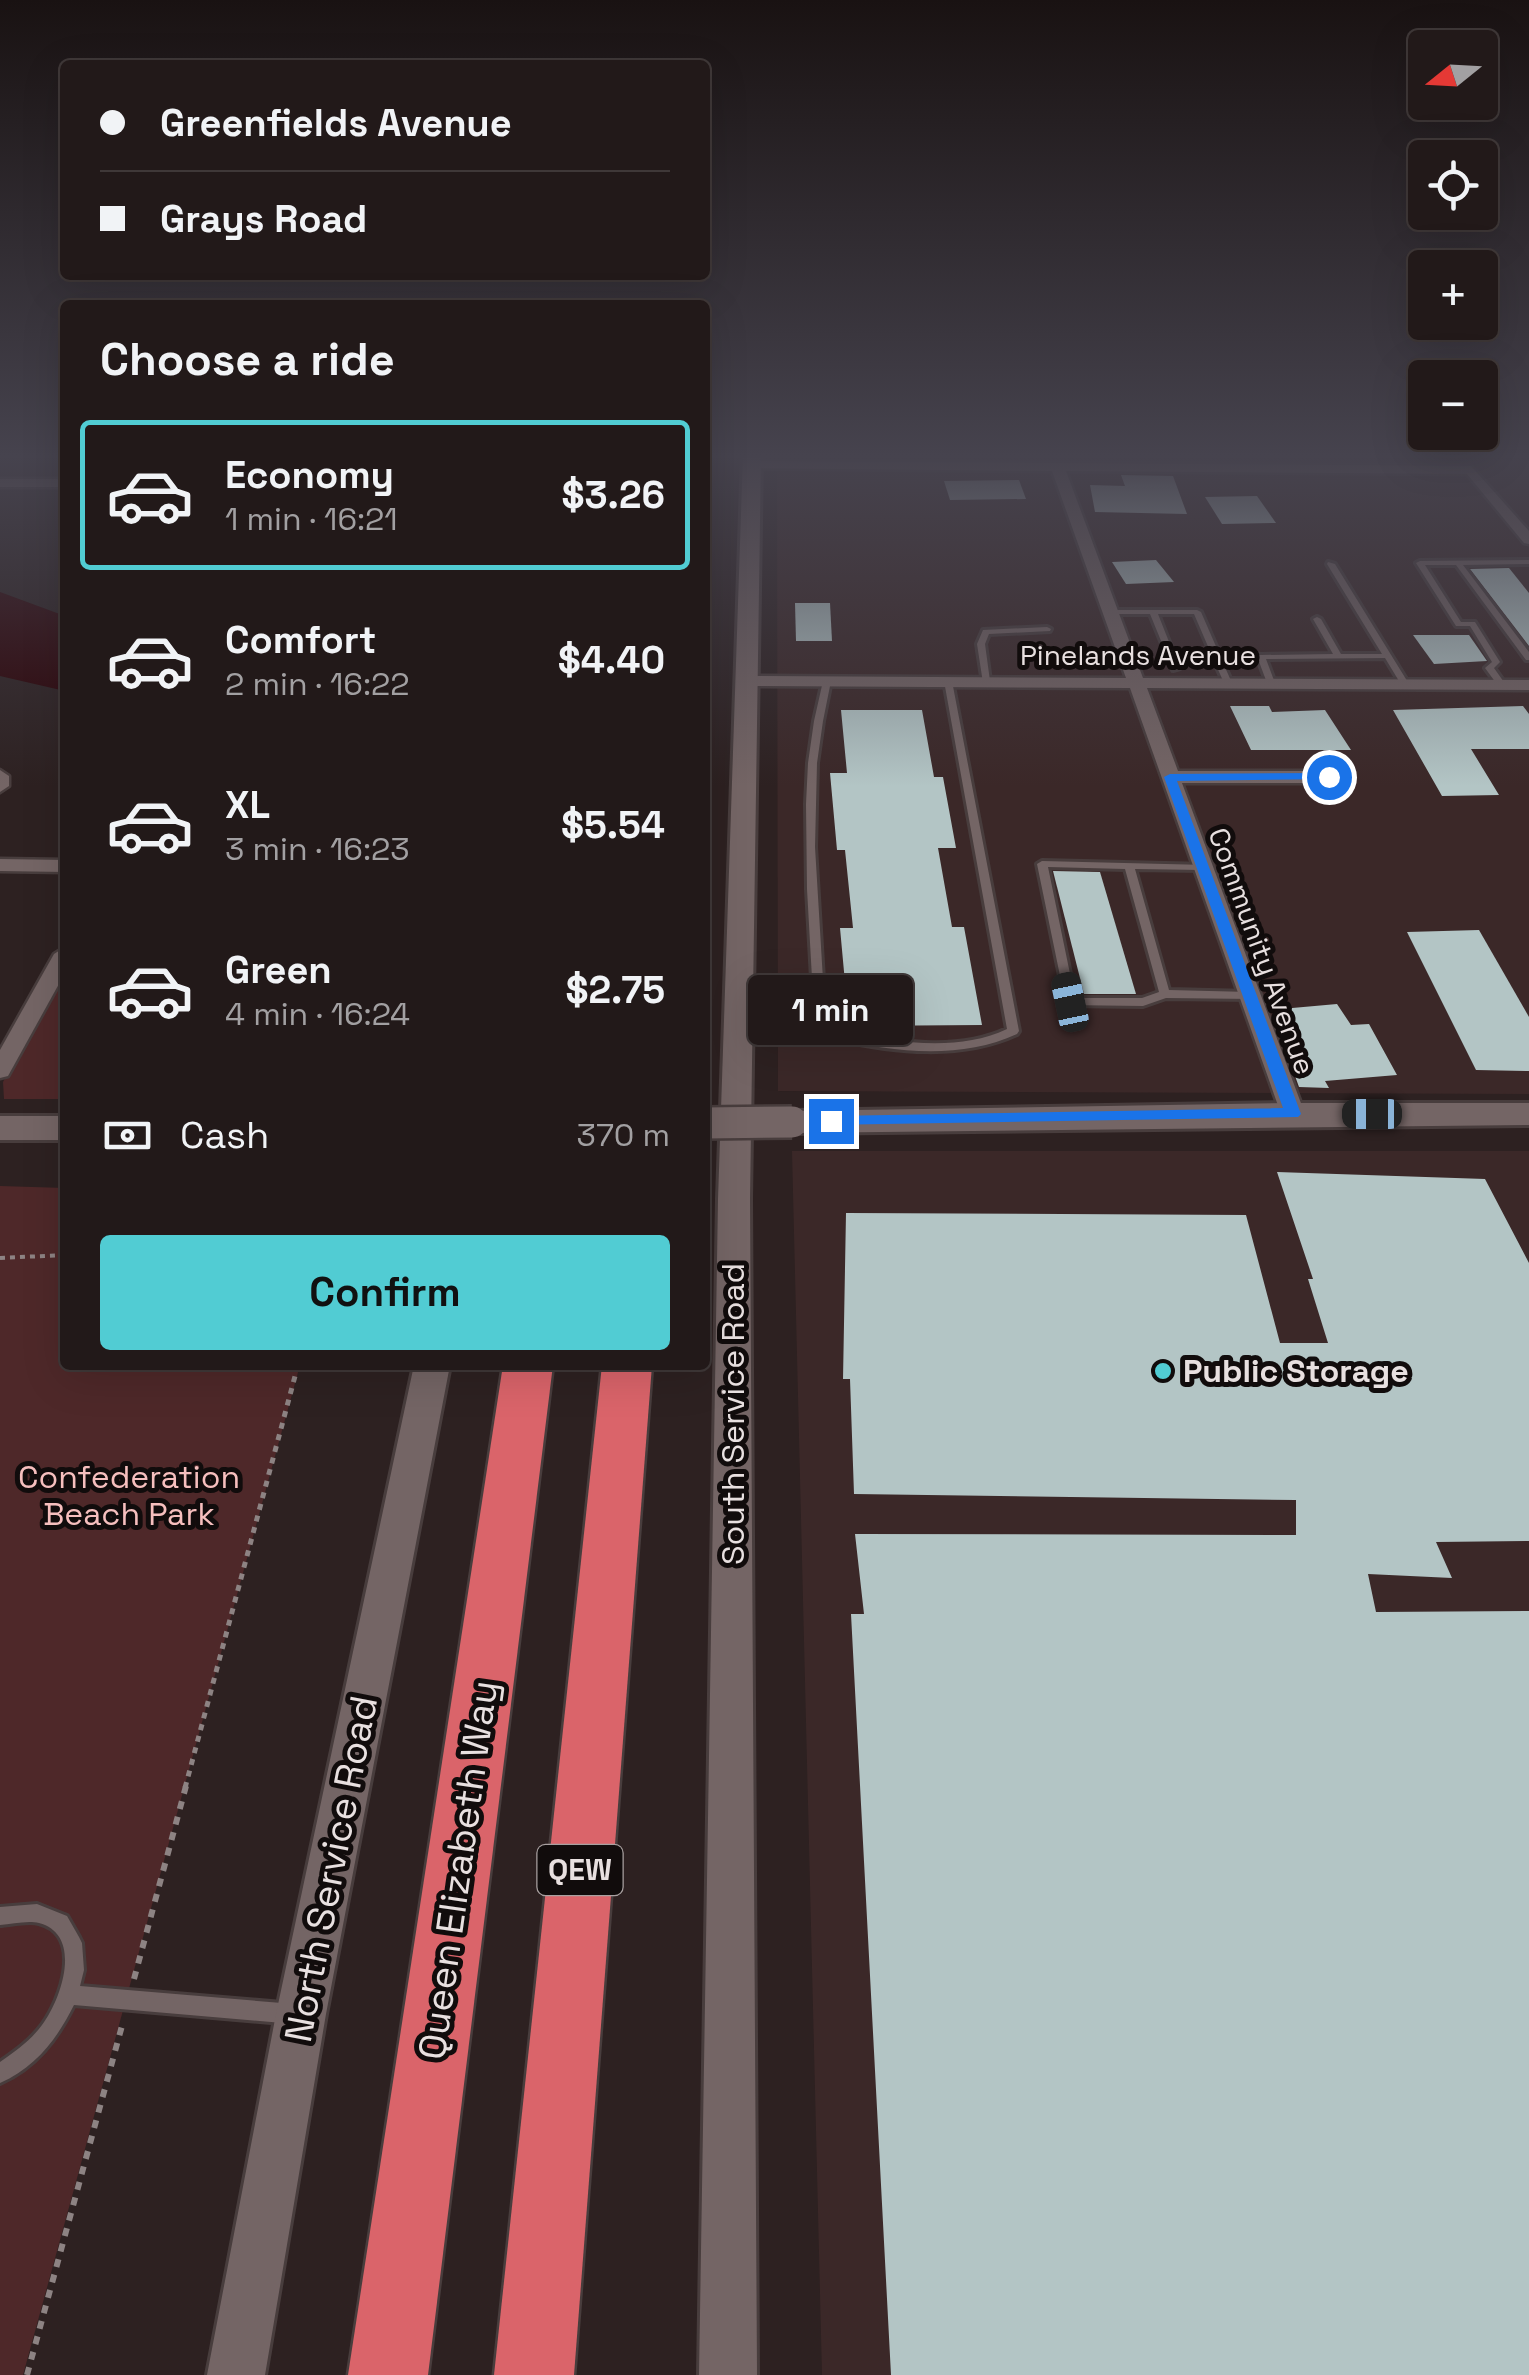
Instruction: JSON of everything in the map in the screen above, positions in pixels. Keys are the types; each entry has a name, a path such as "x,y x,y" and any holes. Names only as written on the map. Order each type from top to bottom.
{"highway":[{"name":"Queen Elizabeth Way","path":"388,2375 527,1370"},
{"name":"QEW","path":"534,2375 626,1370"}],"street":[{"name":"South Service Road","path":"728,2375 734,1199 749,565"},
{"name":"Community Avenue","path":"1093,565 1293,1114"},
{"name":"Pinelands Avenue","path":"746,681 1529,685"},
{"path":"0,776 0,786"},
{"path":"1170,777 1329,777"},
{"path":"0,865 60,866"},
{"path":"0,1070 60,963"},
{"path":"710,1123 1529,1114"},
{"path":"0,1128 60,1128"},
{"name":"North Service Road","path":"236,2375 301,2014 431,1370"}],"lane":[{"path":"1332,565 1404,684"},
{"path":"1421,565 1460,624 1472,624 1496,662 1490,668 1502,685"},
{"path":"1459,565 1529,658"},
{"path":"1110,612 1197,612 1228,682"},
{"path":"1154,612 1176,668"},
{"path":"1317,619 1338,656"},
{"path":"986,681 981,644 986,632 1047,629"},
{"path":"1170,654 1387,656"},
{"path":"1260,657 1272,683"},
{"path":"827,681 817,718 813,782 820,1014 839,1036 919,1047 997,1041 1013,1031 948,681"},
{"path":"1202,866 1042,864 1070,1002 1142,1002 1166,994 1250,996"},
{"path":"1129,866 1166,994"},
{"path":"0,1916 20,1911 43,1913 61,1924 73,1943 76,1968 70,1996 58,2023 38,2047 0,2072"},
{"path":"70,1996 301,2014"}],"path":[{"path":"0,1258 60,1254"},
{"path":"141,1955 297,1370"},
{"path":"27,2375 117,2045"}],"shaded area":[{"path":"777,565 1529,565 1529,1094 778,1091"},
{"path":"0,592 60,614 60,690 0,676"},
{"path":"792,1151 1529,1151 1529,2375 822,2375"}],"green space":[{"path":"60,981 60,1099 4,1099 3,1082"},
{"name":"Confederation Beach Park","path":"0,1186 60,1188 60,1370 299,1370 23,2375 0,2375"}],"building":[{"path":"1114,565 1160,565 1174,582 1126,584"},
{"path":"1509,568 1529,593 1529,646 1470,569"},
{"path":"795,603 830,603 832,641 796,641"},
{"path":"1413,635 1469,635 1487,661 1434,664"},
{"path":"1230,706 1269,706 1272,712 1325,710 1351,750 1251,750"},
{"path":"1523,706 1529,714 1529,749 1471,749 1499,795 1442,796 1393,710"},
{"path":"841,710 922,710 934,777 943,777 956,848 938,848 952,927 964,927 982,1025 849,1026 840,928 853,928 845,850 837,850 830,773 847,773"},
{"path":"1053,871 1100,872 1136,994 1084,994"},
{"path":"1479,930 1529,1017 1529,1071 1476,1070 1407,932"},
{"path":"1337,1004 1351,1025 1369,1024 1397,1075 1325,1081 1329,1088 1299,1087 1286,1051 1305,1052 1281,1009"},
{"path":"1277,1172 1485,1179 1529,1263 1529,1541 1436,1542 1452,1578 1368,1574 1376,1612 1529,1611 1529,2375 891,2375 851,1614 864,1614 855,1534 1296,1535 1296,1500 854,1494 850,1379 843,1379 846,1213 1246,1215 1280,1343 1328,1343 1308,1279 1313,1279"}],"place":[{"name":"Public Storage","path":"1163,1371"}],"route":[{"path":"831,1121 1293,1114 1170,777 1329,777"}]}
